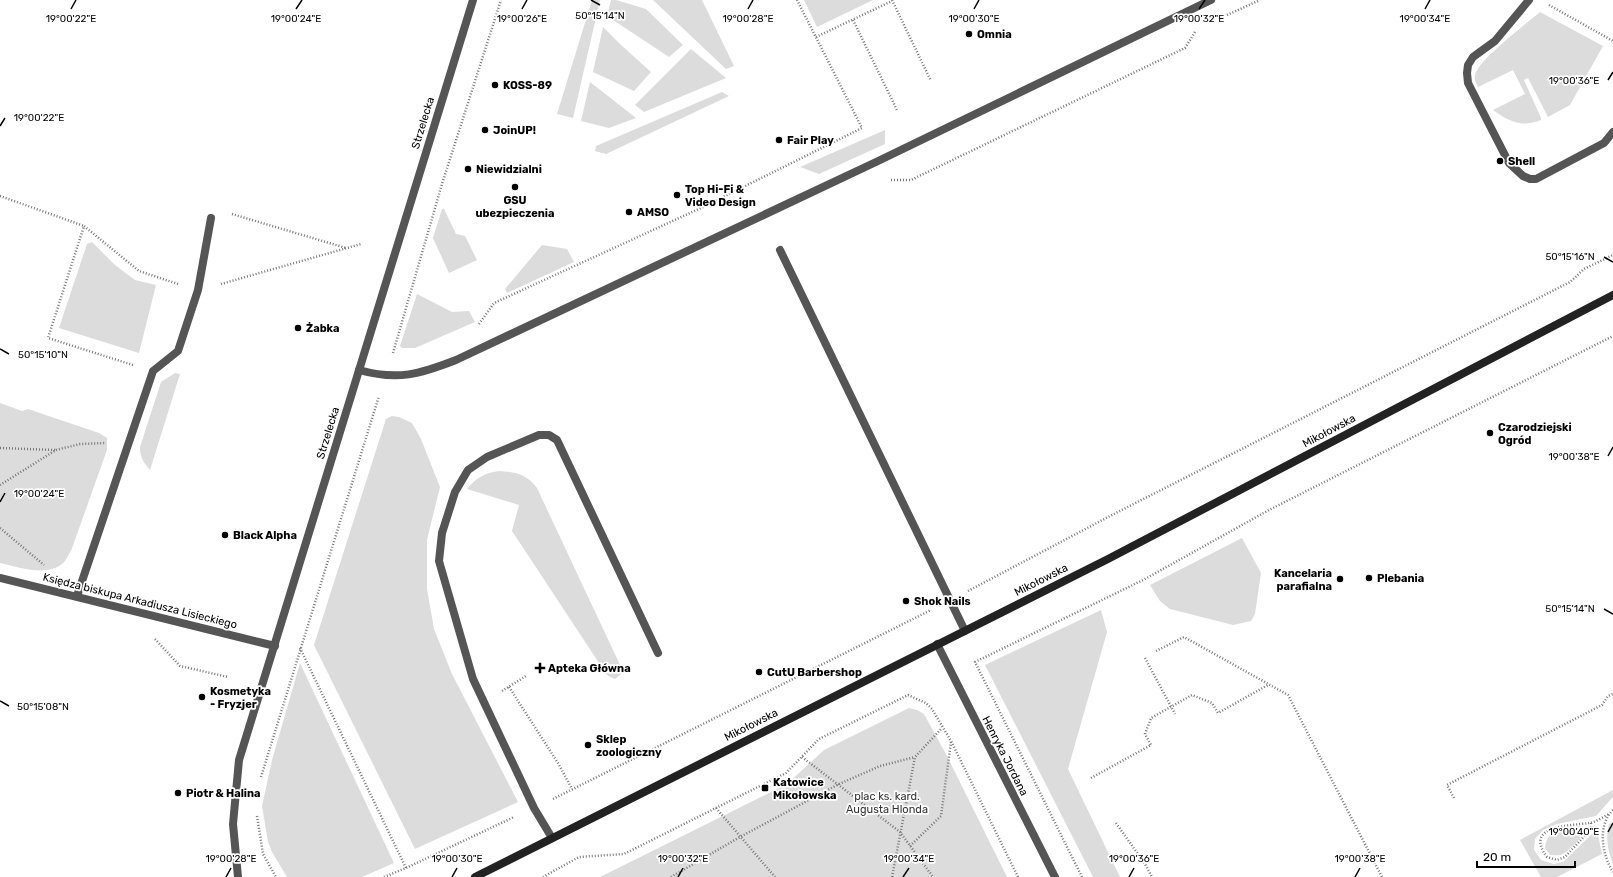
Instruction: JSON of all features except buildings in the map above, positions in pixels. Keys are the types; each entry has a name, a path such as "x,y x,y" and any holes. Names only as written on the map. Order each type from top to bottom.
{"main road":[{"name":"Mikołowska","path":"475,877 1108,559 1613,295"}],"street":[{"name":"Strzelecka","path":"238,877 233,824 239,760 473,0"},
{"path":"359,370 386,376 418,374 456,360 876,162 1211,0"},
{"path":"1529,0 1495,40 1473,56 1468,65 1467,73 1468,83 1509,163 1523,176 1530,179 1536,179 1604,143 1613,132"},
{"path":"77,596 153,371 178,351 198,290 211,218"},
{"path":"780,250 965,631"},
{"path":"552,838 534,808 473,679 439,562 442,533 455,492 468,470 487,457 539,434 549,435 557,440 658,653"},
{"name":"Księdza biskupa Arkadiusza Lisieckiego","path":"0,578 275,646"},
{"name":"Henryka Jordana","path":"937,644 1055,877"}],"path":[{"path":"400,354 393,354 426,237 501,0"},
{"path":"474,326 480,324 494,303 701,208 862,128 797,0"},
{"path":"816,37 892,0 931,81"},
{"path":"1546,4 1613,41"},
{"path":"853,20 897,110"},
{"path":"0,196 84,226 139,271 162,280"},
{"path":"228,213 347,248"},
{"path":"84,226 48,338 139,367"},
{"path":"198,290 361,244"},
{"path":"384,877 534,808 950,600 1110,516 1570,282 1584,269 1613,255"},
{"path":"1082,877 975,662 1145,579 1269,510 1613,336"},
{"path":"260,782 263,767 386,376"},
{"path":"0,448 56,450 80,444 113,443"},
{"path":"0,485 56,450"},
{"path":"0,528 49,569"},
{"path":"236,530 267,539"},
{"path":"154,637 180,666 228,677"},
{"path":"1156,651 1184,637 1288,695 1382,877"},
{"path":"300,648 406,868"},
{"path":"1145,658 1174,714"},
{"path":"485,703 526,676"},
{"path":"1091,778 1150,745 1145,734 1151,718 1171,706 1192,696 1212,703 1218,713 1268,685"},
{"path":"509,686 558,763 572,789"},
{"path":"1454,798 1447,785 1602,705 1608,696 1613,694"},
{"path":"543,877 579,857 624,854 786,772 819,739 908,695 926,703 932,709 951,741 1018,877"},
{"path":"892,877 915,757 942,728"},
{"path":"910,846 941,816 951,741"},
{"path":"802,757 900,832 932,877"},
{"path":"671,877 740,837 837,785 880,766 915,757"},
{"path":"716,808 775,877"},
{"path":"257,810 263,854 276,877"},
{"path":"1613,810 1605,820 1603,836 1609,866 1613,872"},
{"path":"1591,823 1591,829 1565,857 1557,860 1547,857 1540,847 1540,842 1544,834 1557,827 1591,823 1609,814"},
{"path":"1116,823 1145,864 1152,877"}],"green space":[{"path":"592,0 600,0 573,118 557,114"},
{"path":"611,0 616,0 646,9 683,45 669,57 607,16"},
{"path":"653,0 702,0 734,66 726,69"},
{"path":"804,0 873,0 817,27"},
{"path":"1540,12 1603,46 1570,105 1548,117 1528,78 1524,80 1541,120 1521,123 1510,120 1493,110 1525,94 1513,70 1478,87 1475,80 1475,75 1484,61 1493,52"},
{"path":"603,27 651,72 634,91 593,72"},
{"path":"691,49 726,78 644,112 635,105"},
{"path":"590,82 636,118 609,128 581,121"},
{"path":"722,92 729,96 606,154 595,151 596,146"},
{"path":"885,130 885,144 819,174 800,167"},
{"path":"442,209 444,209 456,234 465,236 477,260 449,273 433,238"},
{"path":"92,242 115,265 135,280 156,285 139,353 59,328 87,244"},
{"path":"542,245 567,249 574,262 507,293 505,289"},
{"path":"417,294 452,312 469,311 475,322 415,348 402,348 400,346"},
{"path":"175,373 180,374 150,470 142,459 140,447 161,382"},
{"path":"0,403 22,411 28,409 99,433 107,438 107,450 71,551 66,560 55,568 48,570 32,570 0,563"},
{"path":"392,416 399,417 412,423 421,439 440,487 427,540 427,589 434,629 452,674 518,802 415,849 314,645 386,419"},
{"path":"499,471 521,475 533,483 537,488 621,667 621,674 615,679 608,676 603,669 512,531 519,505 467,489 481,477 489,473"},
{"path":"1242,538 1261,573 1255,614 1251,621 1233,625 1170,609 1160,601 1150,585"},
{"path":"1101,610 1107,632 1068,769 1120,877 1093,877 985,665"},
{"path":"300,663 394,863 362,877 287,877 272,852 268,842 262,806 272,760"},
{"name":"plac ks. kard. Augusta Hlonda","path":"909,708 924,714 947,756 1007,877 600,877 787,784 824,750"},
{"path":"1613,790 1613,797 1596,816 1557,824 1543,830 1535,839 1534,850 1541,860 1554,864 1563,862 1594,832 1598,835 1602,854 1557,877 1541,877 1520,840"},
{"path":"1613,822 1613,864 1608,849 1607,839 1609,824"},
{"path":"1580,826 1584,827 1586,830 1572,847 1561,855 1550,855 1545,848 1546,841 1553,833 1562,829"}],"place":[{"name":"Omnia","path":"969,34"},
{"name":"KOSS-89","path":"495,85"},
{"name":"JoinUP!","path":"485,130"},
{"name":"Fair Play","path":"779,140"},
{"name":"Shell","path":"1500,161"},
{"name":"Niewidzialni","path":"468,169"},
{"name":"GSU ubezpieczenia","path":"515,187"},
{"name":"Top Hi-Fi & Video Design","path":"677,195"},
{"name":"AMSO","path":"629,212"},
{"name":"Żabka","path":"298,328"},
{"name":"Czarodziejski Ogród","path":"1490,433"},
{"name":"Black Alpha","path":"225,535"},
{"name":"Plebania","path":"1369,578"},
{"name":"Kancelaria parafialna","path":"1340,579"},
{"name":"Shok Nails","path":"906,601"},
{"name":"Apteka Główna","path":"540,668"},
{"name":"CutU Barbershop","path":"759,672"},
{"name":"Kosmetyka - Fryzjer","path":"202,697"},
{"name":"Sklep zoologiczny","path":"588,745"},
{"name":"Katowice Mikołowska","path":"765,788"},
{"name":"Piotr & Halina","path":"178,793"}]}
